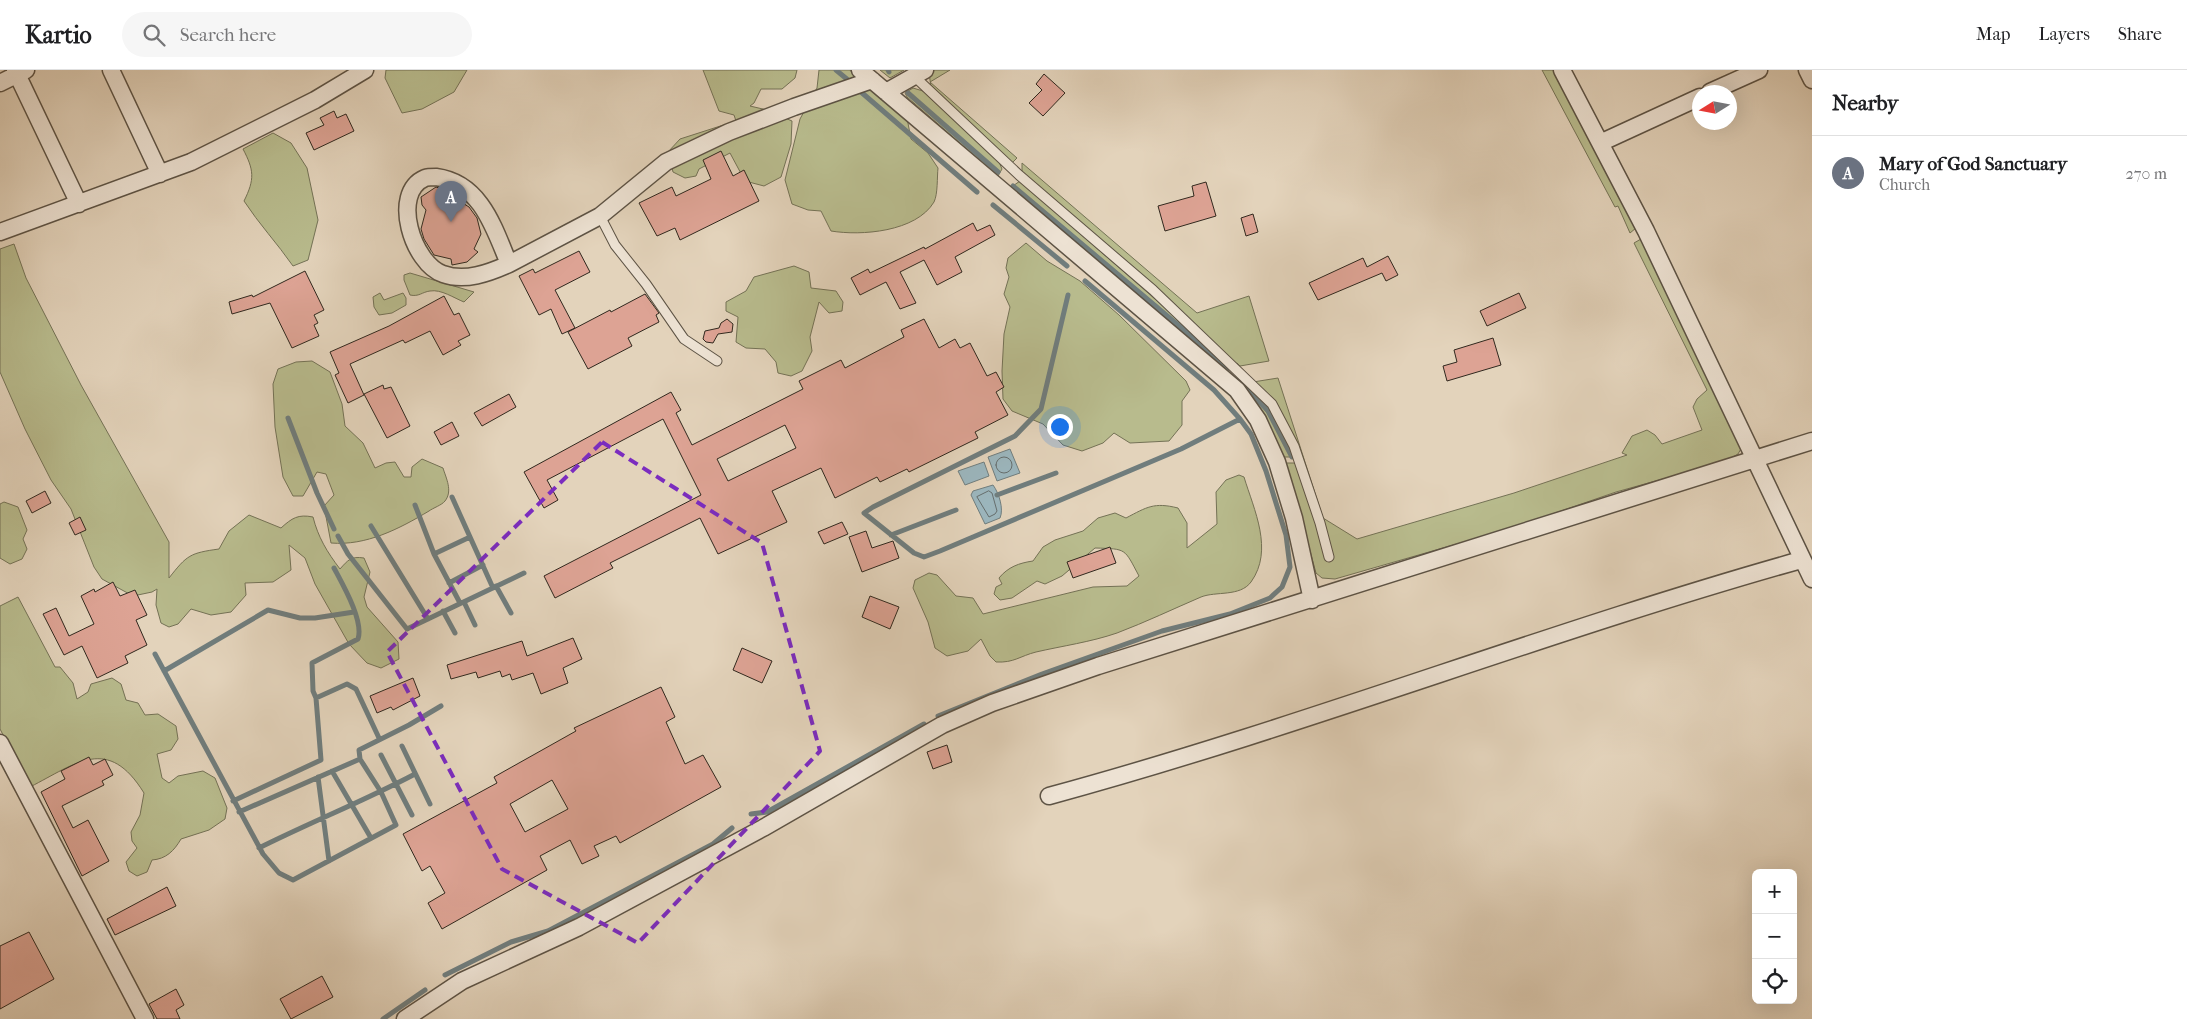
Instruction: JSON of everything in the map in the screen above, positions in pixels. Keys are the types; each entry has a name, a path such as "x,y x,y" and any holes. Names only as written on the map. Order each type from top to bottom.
{"street":[{"path":"111,70 160,174"},
{"path":"0,232 191,162 315,100 365,70"},
{"path":"1562,70 1650,240 1812,579"},
{"path":"1726,85 1759,70"},
{"path":"1807,70 1812,80"},
{"path":"0,83 19,71 79,204"},
{"path":"886,92 920,74"},
{"path":"509,264 485,210 469,190 446,178 436,177 425,178 416,186 410,196 408,215 415,246 427,264 441,274 457,277 491,273 509,264 600,216 666,162 866,75 1237,390 1258,420 1277,462 1294,518 1312,600"},
{"path":"1600,143 1692,101"},
{"path":"405,1019 462,981 579,928 764,828 942,725 992,703 1098,666 1812,441"},
{"path":"1049,796 1134,772 1691,592 1802,560"},
{"path":"0,743 145,1019"}],"lane":[{"path":"920,74 1019,175 1153,290 1272,404 1294,446 1320,522 1329,557"},
{"path":"600,216 615,245 646,284 684,339 717,361"}],"highlighted area":[{"path":"602,442 762,543 820,751 638,943 502,869 387,652"}],"green space":[{"path":"386,70 467,70 454,92 422,109 402,113 385,78"},
{"path":"703,70 797,70 795,78 782,89 761,89 754,103 750,106 767,110 792,121 791,144 781,177 764,186 745,181 730,153 699,169 696,176 685,178 673,172 668,152 680,139 736,121 734,115 719,111"},
{"path":"819,70 850,70 856,78 907,118 911,139 928,153 938,168 937,190 934,202 926,212 915,220 887,230 872,232 831,231 821,211 808,210 792,204 785,180 800,119 817,88"},
{"path":"880,70 904,70 890,78"},
{"path":"932,70 950,70 930,82 929,72"},
{"path":"1542,70 1555,70 1636,228 1630,233 1618,206 1615,207"},
{"path":"930,82 1017,158 1012,163 931,88"},
{"path":"913,88 923,91 999,162 1002,169 998,176 907,97 905,93"},
{"path":"273,133 291,143 307,168 318,220 308,260 293,266 244,201 250,187 252,175 243,149"},
{"path":"1022,163 1197,313 1249,296 1269,361 1240,366 1237,363 1225,372 1010,188 1020,181 1195,334 1022,173"},
{"path":"1641,239 1742,447 1738,454 1724,462 1616,492 1509,529 1335,579 1322,578 1316,573 1286,463 1301,463 1295,445 1253,382 1278,378 1323,518 1357,539 1514,493 1627,455 1622,453 1632,436 1647,430 1655,435 1662,444 1702,430 1693,407 1697,399 1707,390 1634,243"},
{"path":"1026,243 1047,261 1080,281 1119,315 1186,381 1190,390 1182,401 1182,425 1169,441 1130,443 1114,433 1103,443 1082,451 1063,445 1043,424 1012,411 1003,399 1004,334 1010,307 1004,294 1009,277 1006,268 1008,258"},
{"path":"14,244 26,278 81,385 169,542 169,578 180,564 190,556 219,549 229,531 249,515 281,528 296,518 303,516 313,517 324,544 340,569 350,559 364,558 370,572 364,597 367,607 398,642 399,659 381,668 367,663 349,644 315,584 305,558 289,545 291,570 273,582 245,583 246,595 231,612 211,615 191,609 178,624 169,627 161,623 156,605 157,589 133,596 102,579 94,567 71,509 51,480 25,429 0,372 0,249"},
{"path":"794,266 809,272 811,288 836,291 843,302 842,311 829,313 819,302 810,337 812,351 802,371 791,376 778,373 776,362 765,349 746,348 736,342 738,317 726,311 726,302 746,291 754,277"},
{"path":"410,273 474,292 464,302 434,291 410,295 404,275"},
{"path":"380,293 384,300 403,293 406,298 406,305 392,313 379,315 374,307 373,297"},
{"path":"312,361 330,372 342,404 345,426 363,443 375,468 386,463 395,462 404,477 411,477 412,467 422,459 443,468 449,489 444,502 406,524 382,535 357,542 331,543 324,506 334,495 326,474 317,472 303,496 293,496 283,477 275,427 273,384 278,369 296,362"},
{"path":"1248,383 1271,407 1295,457 1284,457 1264,417 1243,389 1243,384"},
{"path":"1239,475 1244,477 1253,503 1262,543 1258,570 1251,582 1241,590 1207,595 1117,633 1036,652 1008,661 996,662 990,656 981,639 968,651 947,656 935,648 928,622 913,588 915,580 929,573 937,575 956,596 973,598 983,614 1093,587 1127,586 1139,576 1127,555 1119,550 1095,548 1062,576 1045,584 1037,581 1012,598 1000,600 994,594 996,587 1002,584 999,578 1010,568 1033,561 1043,547 1055,540 1083,531 1098,518 1115,513 1126,518 1151,507 1163,505 1178,508 1187,523 1187,548 1217,524 1216,492 1226,480"},
{"path":"4,502 18,507 27,530 23,539 27,549 22,559 10,564 0,558 0,504"},
{"path":"18,597 55,667 60,667 73,683 77,699 88,692 91,684 112,678 121,684 126,700 138,703 145,715 158,714 176,726 178,739 171,750 157,754 162,778 169,783 178,776 203,771 215,778 227,808 225,819 209,830 181,839 169,854 152,860 147,872 137,876 129,871 126,862 137,848 132,841 131,832 140,815 144,793 131,775 118,764 105,759 91,759 77,763 30,787 0,729 0,606"}],"water":[{"path":"1010,449 1020,473 997,481 988,457"},
{"path":"984,462 989,476 965,485 958,471"},
{"path":"993,485 1000,501 1001,514 1000,518 985,524 971,495 973,491"}],"building":[{"path":"1044,74 1065,93 1043,116 1029,103 1042,90 1036,84"},
{"path":"334,111 337,118 346,114 354,131 314,150 306,133 324,125 320,118"},
{"path":"721,151 733,176 744,170 759,201 680,240 675,228 657,236 639,203 672,187 676,196 711,179 703,160"},
{"path":"1206,182 1216,216 1165,231 1158,206 1194,196 1192,186"},
{"path":"436,187 451,192 453,197 469,207 477,218 481,234 474,249 478,252 467,262 452,265 451,259 434,255 424,239 421,229 426,210 422,205 421,197"},
{"path":"1253,214 1258,232 1246,236 1241,218"},
{"path":"973,223 977,231 990,225 995,235 955,257 962,272 937,285 924,260 900,272 916,303 900,309 886,282 860,295 851,278 868,269 870,273 924,247 925,249"},
{"path":"579,251 590,272 555,290 575,328 562,334 551,309 539,315 519,276 533,269 535,273"},
{"path":"1388,256 1398,275 1386,281 1382,273 1318,300 1309,283 1363,258 1367,267"},
{"path":"305,271 324,310 314,315 318,323 314,325 319,336 292,348 270,303 232,314 229,302 252,295 253,297"},
{"path":"1519,293 1526,308 1487,326 1480,311"},
{"path":"645,294 659,313 656,315 659,322 628,338 632,346 588,369 568,332"},
{"path":"444,296 454,315 459,313 470,335 458,341 461,345 443,355 430,331 405,343 403,340 350,364 364,395 348,403 335,375 339,373 330,352 389,326"},
{"path":"727,319 733,324 732,332 718,334 713,343 706,342 703,339 705,331 719,328 721,323"},
{"path":"924,319 939,348 955,339 960,348 970,343 987,376 996,372 1004,387 996,392 1008,415 975,432 978,438 909,472 907,469 880,482 877,477 835,498 821,468 772,491 787,522 718,554 700,518 610,563 613,568 555,598 544,576 701,495 663,419 547,480 558,500 544,508 524,472 671,392 681,410 676,413 692,445 803,389 799,381 841,360 845,368 904,337 901,330","holes":["785,425 796,448 728,481 717,459"]},
{"path":"1493,338 1501,365 1447,381 1443,366 1457,362 1454,350"},
{"path":"383,385 384,389 391,387 410,426 387,438 364,394"},
{"path":"509,394 516,407 482,426 474,413"},
{"path":"452,422 459,436 441,445 434,432"},
{"path":"45,491 51,503 32,513 26,501"},
{"path":"80,517 86,530 75,535 69,523"},
{"path":"842,522 848,534 824,544 818,532"},
{"path":"866,531 872,548 893,541 899,558 862,572 849,537"},
{"path":"1110,547 1116,563 1073,578 1067,562"},
{"path":"113,582 120,596 135,590 147,615 136,620 147,645 125,656 128,663 97,678 82,646 64,655 43,614 56,608 69,636 94,624 81,596 94,589 95,592"},
{"path":"870,596 899,607 890,629 862,617"},
{"path":"573,638 582,659 563,668 568,683 541,694 533,673 512,680 510,674 502,677 500,671 478,678 476,672 451,679 447,665 522,641 527,656"},
{"path":"742,648 772,661 762,683 733,670"},
{"path":"413,678 420,696 393,710 391,707 377,713 370,696"},
{"path":"661,687 675,717 666,722 685,764 703,755 721,787 620,843 616,836 594,846 599,856 582,864 570,840 540,856 547,870 442,929 428,903 445,893 430,866 422,871 403,834 497,783 494,777 576,731 574,728","holes":["552,780 568,809 525,832 510,804"]},
{"path":"947,745 952,762 933,769 927,752"},
{"path":"89,757 93,765 105,759 113,775 102,781 104,785 62,806 73,828 88,820 109,861 82,876 41,792 65,779 61,771"},
{"path":"167,887 176,906 115,935 107,919"},
{"path":"29,932 54,979 0,1009 0,946"},
{"path":"322,976 333,997 291,1019 280,999"},
{"path":"176,989 184,1005 176,1010 180,1019 157,1019 149,1004"}],"waterway":[{"path":"836,70 848,80"},
{"path":"861,92 977,192"},
{"path":"908,93 998,172"},
{"path":"1013,186 1197,341 1227,369"},
{"path":"993,205 1067,266"},
{"path":"938,716 1042,674 1162,631 1230,614 1270,598 1282,587 1290,567 1286,535 1266,471 1251,434 1214,390 1085,281"},
{"path":"1068,295 1041,409 1015,436 864,513 914,553 924,557 940,551 1181,449 1240,419"},
{"path":"1243,384 1268,411 1292,457"},
{"path":"288,418 317,493 334,529"},
{"path":"997,495 1056,473"},
{"path":"452,497 493,588"},
{"path":"415,505 434,554 460,603"},
{"path":"891,535 956,510"},
{"path":"371,526 428,619"},
{"path":"338,536 348,554 407,629 524,573"},
{"path":"434,554 470,537"},
{"path":"449,583 483,565"},
{"path":"334,568 355,613 359,631 358,639 312,663 313,691 316,698 347,684 356,689 379,738"},
{"path":"496,586 511,613"},
{"path":"464,602 475,625"},
{"path":"164,671 268,610 300,618 315,618 354,612"},
{"path":"443,611 455,633"},
{"path":"155,654 263,854 279,873 293,880 396,825 381,792 360,759 359,750 409,725 441,706"},
{"path":"233,801 321,760 316,698"},
{"path":"751,814 767,812 924,724"},
{"path":"402,746 430,804"},
{"path":"381,755 412,815"},
{"path":"239,812 360,759"},
{"path":"332,771 371,838"},
{"path":"259,848 415,774"},
{"path":"318,777 329,861"},
{"path":"445,975 511,942 548,931 713,844 732,828"},
{"path":"383,1019 425,990"}],"place":[{"name":"Mary of God Sanctuary","path":"451,222"}]}
